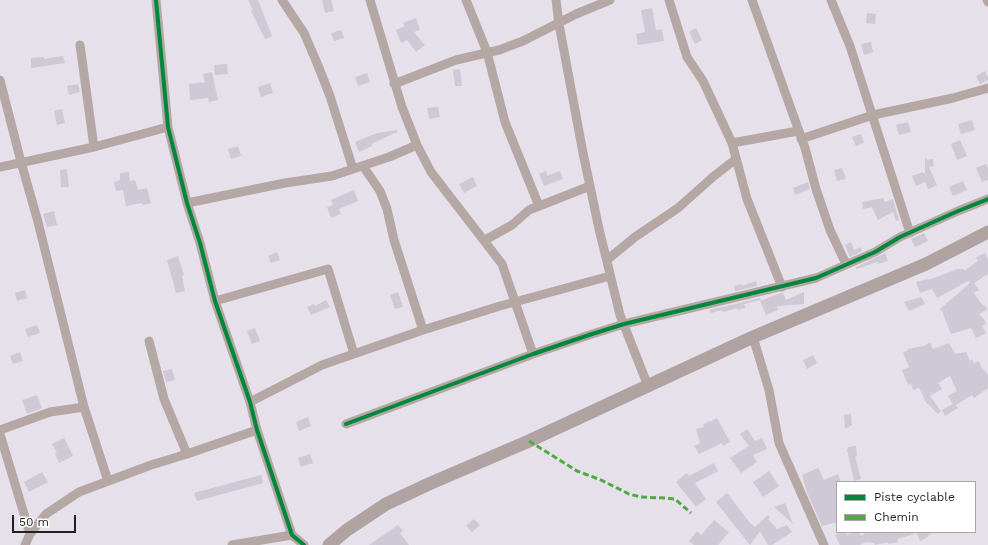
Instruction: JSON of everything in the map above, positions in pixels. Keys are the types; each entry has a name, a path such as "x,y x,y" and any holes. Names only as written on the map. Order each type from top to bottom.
{"highway":[{"path":"329,545 347,530 386,504 529,441 753,337 926,264 988,232"}],"street":[{"path":"156,0 168,127 187,203 200,243 215,301 250,402 257,430 292,535 304,545"},
{"path":"282,0 304,33 330,96 353,169"},
{"path":"370,0 394,84 417,145 431,172 485,240 502,264 533,354"},
{"path":"466,0 487,52 505,122 539,206"},
{"path":"556,0 559,24 590,186 610,276 620,315 648,386"},
{"path":"394,84 456,60 499,50 523,41 576,14 610,0"},
{"path":"669,0 688,58 703,80 732,143 747,199 782,287"},
{"path":"752,0 800,135 830,230 846,264"},
{"path":"831,0 850,46 910,233"},
{"path":"80,45 94,147"},
{"path":"0,80 38,222 84,407 108,481"},
{"path":"732,143 800,135 873,115 953,98 988,88"},
{"path":"0,167 94,147 168,127"},
{"path":"187,203 332,176 389,157 417,145"},
{"path":"607,260 635,237 678,208 714,176 736,159"},
{"path":"363,166 380,191 388,209 394,240 423,330"},
{"path":"485,240 512,225 529,210 590,186"},
{"path":"346,424 533,354 624,324 816,278 875,252 900,237 988,199"},
{"path":"215,301 328,269 354,354"},
{"path":"250,402 322,365 423,330 610,276"},
{"path":"753,337 769,390 779,444 824,545"},
{"path":"149,341 164,399 187,454"},
{"path":"0,430 50,412 84,407"},
{"path":"25,545 30,534 46,514 79,492 151,465 257,430"},
{"path":"0,434 30,534"},
{"path":"232,545 292,535"}],"building":[{"path":"248,0 258,0 272,36 265,39 251,11 253,10"},
{"path":"322,0 331,0 334,11 325,13"},
{"path":"652,8 656,30 662,29 664,41 638,45 636,34 645,32 641,10"},
{"path":"867,13 876,14 875,24 866,23"},
{"path":"416,18 420,30 414,32 425,45 416,52 407,40 401,43 396,30 405,26 403,23"},
{"path":"696,28 702,40 695,44 689,32"},
{"path":"341,30 344,38 334,41 331,33"},
{"path":"871,42 873,52 864,55 861,44"},
{"path":"63,56 65,63 31,68 31,58 44,57 44,59"},
{"path":"227,64 228,74 215,75 214,65"},
{"path":"460,69 462,86 455,86 453,70"},
{"path":"985,71 988,80 980,84 976,76"},
{"path":"212,72 218,100 209,102 208,98 190,100 189,84 205,82 203,74"},
{"path":"367,73 370,82 358,86 355,77"},
{"path":"270,83 273,93 261,97 258,87"},
{"path":"78,84 80,92 69,95 67,86"},
{"path":"438,107 440,117 429,119 427,108"},
{"path":"62,109 65,123 57,125 54,111"},
{"path":"972,120 975,130 961,134 958,124"},
{"path":"908,122 911,132 899,135 896,125"},
{"path":"397,130 397,132 371,144 372,146 359,152 355,142 377,133"},
{"path":"861,134 864,143 856,146 852,137"},
{"path":"960,140 967,156 957,160 951,144"},
{"path":"238,146 241,156 231,159 228,149"},
{"path":"925,158 927,160 933,159 934,166 929,167 937,185 928,189 925,182 916,186 912,176 923,172 925,174"},
{"path":"986,164 988,168 988,180 982,182 976,168"},
{"path":"842,168 846,179 837,181 834,170"},
{"path":"67,169 69,187 61,187 60,170"},
{"path":"546,171 547,176 560,171 563,179 544,186 539,174"},
{"path":"129,172 130,181 135,180 138,190 147,188 151,203 126,206 123,190 116,191 114,182 120,180 120,173"},
{"path":"473,177 477,186 464,193 459,184"},
{"path":"963,181 967,190 953,196 949,187"},
{"path":"808,182 810,189 795,195 793,188"},
{"path":"354,190 358,201 339,209 341,214 331,218 327,207 333,205 331,200"},
{"path":"883,198 885,202 893,199 899,220 896,221 893,212 878,220 872,207 863,209 862,202"},
{"path":"54,211 57,225 47,227 43,214"},
{"path":"924,233 928,241 915,247 911,239"},
{"path":"851,242 854,250 861,247 862,251 850,257 845,245"},
{"path":"277,252 280,260 271,263 268,256"},
{"path":"885,253 888,261 878,264 877,262 857,269 856,267"},
{"path":"985,253 988,259 988,274 974,283 979,290 974,293 980,302 988,309 979,314 984,319 986,324 982,326 986,333 976,338 971,328 951,334 944,314 940,309 970,283 968,281 937,298 932,289 920,293 916,282 928,280 958,269 964,269 964,271 978,261 976,257"},
{"path":"178,256 184,275 182,276 185,291 176,293 167,260"},
{"path":"756,281 757,286 735,291 734,286 742,284 742,286"},
{"path":"25,290 27,298 17,301 15,293"},
{"path":"398,292 403,307 395,309 390,295"},
{"path":"804,292 804,304 777,306 778,310 766,315 760,301 780,293 783,293 786,300"},
{"path":"921,297 925,304 909,311 904,302"},
{"path":"760,298 761,300 744,304 745,308 737,310 738,308 723,312 722,310 711,313 709,310"},
{"path":"326,300 330,307 311,315 307,307 314,304 315,306"},
{"path":"37,325 40,333 28,337 25,329"},
{"path":"255,328 260,341 252,344 247,331"},
{"path":"930,342 933,349 949,343 955,354 966,352 970,361 972,360 974,363 979,361 981,367 988,375 988,388 974,398 972,395 956,405 958,408 945,416 942,410 953,404 948,396 957,391 950,376 938,383 942,389 930,396 941,411 938,414 927,404 919,388 913,390 911,383 908,385 902,370 909,367 903,352 908,351 907,349 924,346"},
{"path":"20,352 23,361 13,364 10,356"},
{"path":"813,355 817,363 807,369 803,360"},
{"path":"172,369 175,380 166,382 163,371"},
{"path":"37,395 42,408 27,414 22,400"},
{"path":"851,414 852,425 845,429 844,415"},
{"path":"308,417 311,426 299,431 296,422"},
{"path":"717,418 730,442 723,446 722,443 699,454 694,446 700,443 696,429 704,427 703,425"},
{"path":"747,429 755,441 762,438 767,449 753,455 757,462 741,473 730,458 749,446 740,434"},
{"path":"64,438 73,456 59,463 55,454 57,453 52,444"},
{"path":"856,446 857,456 855,457 861,479 854,481 847,449 848,447"},
{"path":"310,454 313,463 301,467 298,458"},
{"path":"714,463 718,471 695,483 706,499 696,507 676,482 687,473 689,476"},
{"path":"818,468 824,480 838,474 841,481 836,481 836,522 822,526 807,492 802,475"},
{"path":"769,471 779,486 763,497 753,482"},
{"path":"42,472 48,482 29,492 24,482"},
{"path":"261,475 263,483 197,501 194,493"},
{"path":"727,493 750,523 755,527 768,515 770,517 768,519 777,529 787,525 792,532 772,545 768,545 760,531 750,545 716,502"},
{"path":"785,503 793,524 774,507"},
{"path":"474,519 480,525 472,532 466,526"},
{"path":"714,520 729,532 718,545 694,545 689,541 697,531 701,535"},
{"path":"398,525 403,531 400,533 409,545 369,545"},
{"path":"841,533 846,533 847,535 852,533 860,533 861,536 866,533 914,533 897,539 898,542 888,544 888,542 875,545 874,543 866,542 860,545 840,545 835,535"},
{"path":"916,533 932,533 926,538 920,541"}],"marked path":[{"path":"529,441 577,471 601,480 629,494 641,497 675,499 691,513"}],"cycle path":[{"path":"156,0 168,127 187,203 200,243 215,301 250,402 257,430 292,535 304,545"},
{"path":"346,424 533,354 624,324 816,278 875,252 900,237 988,199"}]}
